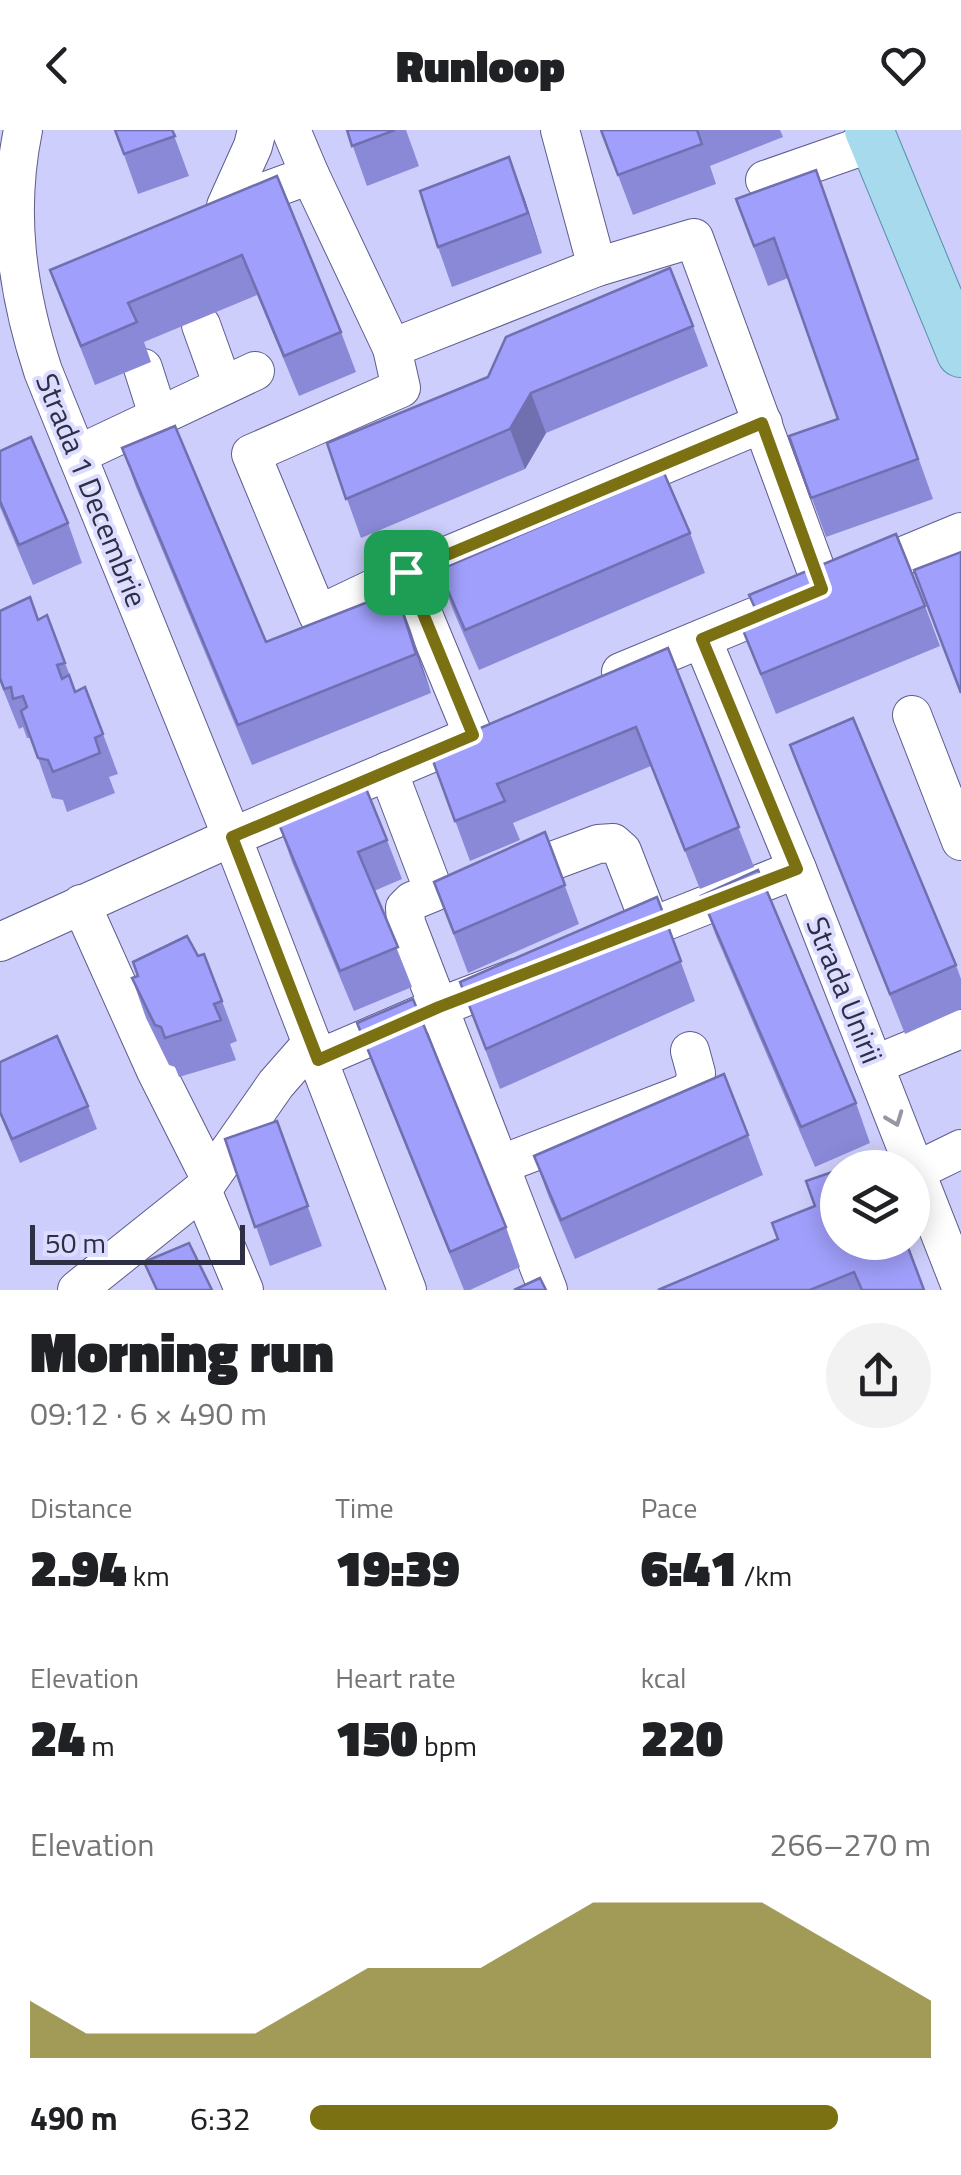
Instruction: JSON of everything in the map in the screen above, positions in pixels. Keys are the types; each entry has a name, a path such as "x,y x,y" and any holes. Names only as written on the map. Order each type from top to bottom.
{"main road":[{"path":"871,136 961,353"}],"street":[{"name":"Strada 1 Decembrie","path":"23,130 13,197 28,324 43,371 232,837 407,1290"},
{"path":"257,130 209,212 310,174"},
{"path":"291,130 392,348 401,388 251,454 318,615 406,572 762,423"},
{"path":"560,130 597,268"},
{"path":"765,180 871,136"},
{"path":"392,348 597,268 694,238 822,589"},
{"path":"77,454 239,379 201,325"},
{"path":"143,368 159,418"},
{"path":"596,683 961,532"},
{"path":"406,572 473,735"},
{"name":"Strada Unirii","path":"702,639 908,1150"},
{"path":"912,715 961,841"},
{"path":"0,942 232,837 508,720"},
{"path":"388,771 434,892"},
{"path":"548,1290 406,923 405,908 434,892 453,897 598,844 613,843 622,851 651,926"},
{"path":"592,949 797,869"},
{"path":"82,904 206,1184 244,1290"},
{"path":"77,1290 206,1184 276,1084 315,1051 541,968"},
{"path":"874,1065 961,1029"},
{"path":"502,1164 684,1094 694,1087 696,1073 690,1051"},
{"path":"930,1164 961,1149"},
{"name":"Strada Unirii","path":"930,1207 961,1287"}],"building":[{"path":"115,130 172,130 175,136 124,154"},
{"path":"347,130 395,130 352,146"},
{"path":"601,130 697,130 702,144 618,175"},
{"path":"509,157 528,213 438,247 420,191"},
{"path":"816,170 918,459 811,498 789,436 838,419 774,238 754,246 736,199"},
{"path":"277,176 341,332 284,356 242,255 128,303 137,322 81,346 50,270"},
{"path":"670,268 693,326 531,393 510,429 346,499 327,443 488,377 506,337"},
{"path":"175,426 266,642 396,591 416,654 238,725 122,448"},
{"path":"31,437 68,523 19,545 0,501 0,451"},
{"path":"664,473 690,533 465,630 439,570"},
{"path":"896,534 925,606 761,674 738,618 756,610 749,595"},
{"path":"961,552 961,693 914,570"},
{"path":"30,597 38,620 47,615 65,663 57,665 62,679 69,675 75,692 85,687 103,734 95,738 100,753 53,772 48,760 38,758 21,711 27,707 23,696 13,699 11,687 4,689 0,678 0,611"},
{"path":"668,648 739,827 685,850 636,727 497,784 505,801 455,821 429,750"},
{"path":"853,718 956,965 890,994 790,745"},
{"path":"365,786 387,840 358,852 398,947 340,971 278,822"},
{"path":"545,832 565,885 454,933 434,882"},
{"path":"758,870 856,1103 801,1127 701,896"},
{"path":"657,897 681,961 486,1049 460,982"},
{"path":"187,936 198,956 204,954 222,1001 214,1004 221,1020 165,1038 132,978 138,976 133,962"},
{"path":"413,999 506,1227 450,1252 357,1023"},
{"path":"57,1036 88,1106 12,1139 0,1112 0,1062"},
{"path":"724,1074 748,1135 561,1220 534,1156"},
{"path":"277,1121 308,1206 255,1227 225,1139"},
{"path":"820,1176 820,1260 913,1260 924,1290 862,1290 854,1272 810,1290 658,1290 778,1239 772,1223 815,1206 806,1181"},
{"path":"189,1243 212,1290 157,1290 144,1262"},
{"path":"540,1278 546,1290 514,1290"}],"route":[{"path":"762,423 822,589 702,639 797,869 439,1007 318,1060 232,837 473,735 406,572 762,423"}]}
